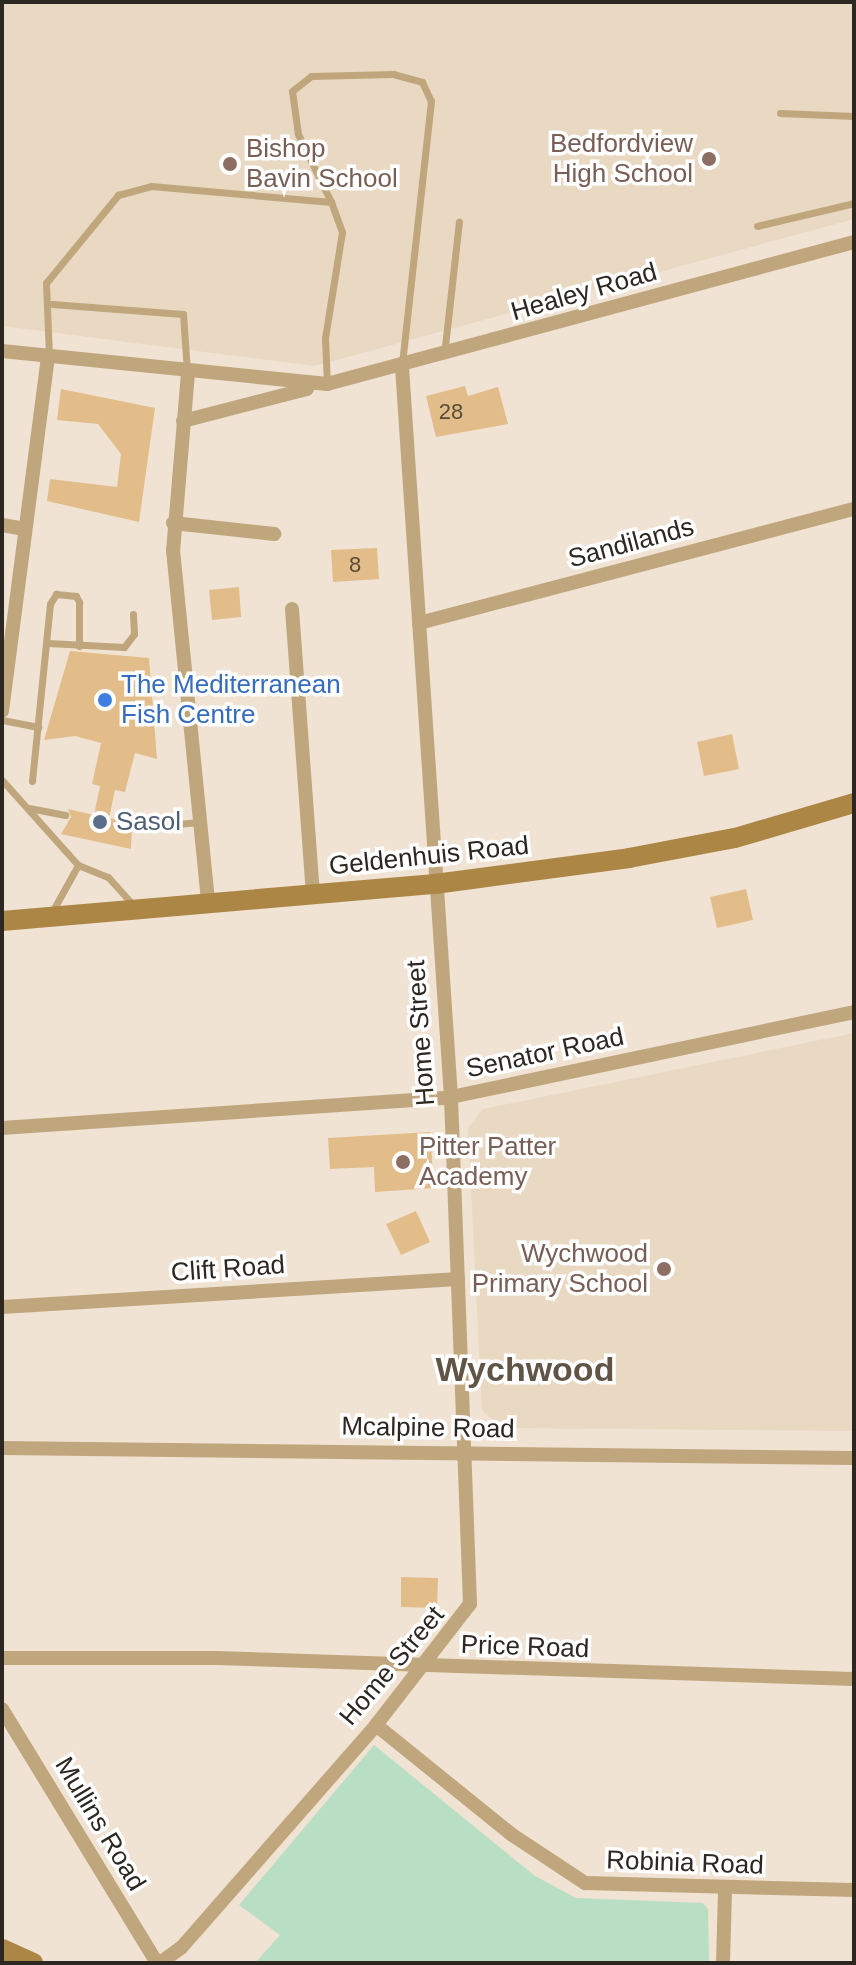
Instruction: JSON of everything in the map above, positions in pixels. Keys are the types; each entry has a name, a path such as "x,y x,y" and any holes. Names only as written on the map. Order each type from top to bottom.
{"main road":[{"name":"Geldenhuis Road","path":"2,921 435,884 665,852 854,803"},
{"path":"2,1949 33,1963"}],"street":[{"name":"Healey Road","path":"183,421 444,357 854,242"},
{"name":"Healey Road","path":"2,351 188,373 327,384"},
{"path":"2,711 48,357"},
{"name":"Home Street","path":"158,1963 181,1948 376,1725 470,1604 467,1454 451,1097 402,367"},
{"path":"188,373 173,523 208,902"},
{"name":"Sandilands","path":"419,623 854,509"},
{"path":"173,523 274,534"},
{"path":"2,525 25,529"},
{"path":"292,609 313,894"},
{"name":"Senator Road","path":"2,1128 451,1097 854,1012"},
{"name":"Clift Road","path":"2,1307 458,1279"},
{"name":"Mcalpine Road","path":"2,1448 854,1458"},
{"name":"Price Road","path":"2,1658 854,1679"},
{"name":"Mullins Road","path":"2,1709 6,1722 158,1963"},
{"name":"Robinia Road","path":"376,1725 511,1834 585,1883 725,1891 854,1890"},
{"path":"723,1963 725,1891"}],"lane":[{"path":"327,384 325,338 342,232 298,134 292,91 301,80 327,74 393,74 422,82 431,101 402,367"},
{"path":"780,113 854,116"},
{"path":"48,357 52,304 49,277 130,188 331,202"},
{"path":"757,226 854,203"},
{"path":"444,357 459,222"},
{"path":"52,304 183,314 188,373"},
{"path":"32,781 52,598 76,596 79,646"},
{"path":"48,643 124,647 134,634 133,614"},
{"path":"2,720 38,727"},
{"path":"2,780 78,865 108,877 137,909"},
{"path":"26,807 65,815"},
{"path":"136,828 199,822"},
{"path":"49,917 78,865"}],"shaded area":[{"path":"2,2 854,2 854,219 315,366 2,326"},
{"name":"Wychwood Primary School","path":"854,1033 854,1431 501,1428 482,1410 468,1128 483,1109"}],"green space":[{"path":"374,1745 535,1876 576,1898 703,1903 708,1909 709,1963 255,1963 280,1935 239,1905"}],"building":[{"path":"465,386 468,396 498,387 508,424 436,437 426,396"},
{"path":"61,389 155,408 139,522 47,501 50,479 117,487 121,454 98,424 57,420"},
{"path":"377,548 379,579 333,582 331,550"},
{"path":"239,587 241,617 212,620 209,590"},
{"name":"The Mediterranean Fish Centre","path":"70,651 149,658 157,759 135,753 125,792 115,790 109,818 132,823 131,849 61,834 71,817 68,809 94,815 100,786 92,784 101,743 75,736 44,740"},
{"path":"732,734 739,769 704,776 697,742"},
{"path":"746,889 753,920 717,928 710,897"},
{"name":"Pitter Patter Academy","path":"430,1132 434,1188 375,1192 374,1167 330,1169 328,1138"},
{"path":"416,1211 430,1242 401,1255 386,1224"},
{"path":"401,1577 438,1578 437,1608 401,1607"}],"place":[{"name":"Bedfordview High School","path":"709,159"},
{"name":"Bishop Bavin School","path":"230,164"},
{"name":"The Mediterranean Fish Centre","path":"105,700"},
{"name":"Sasol","path":"100,822"},
{"name":"Pitter Patter Academy","path":"403,1162"},
{"name":"Wychwood Primary School","path":"664,1269"}],"district":[{"name":"Wychwood","path":"525,1370"}]}
